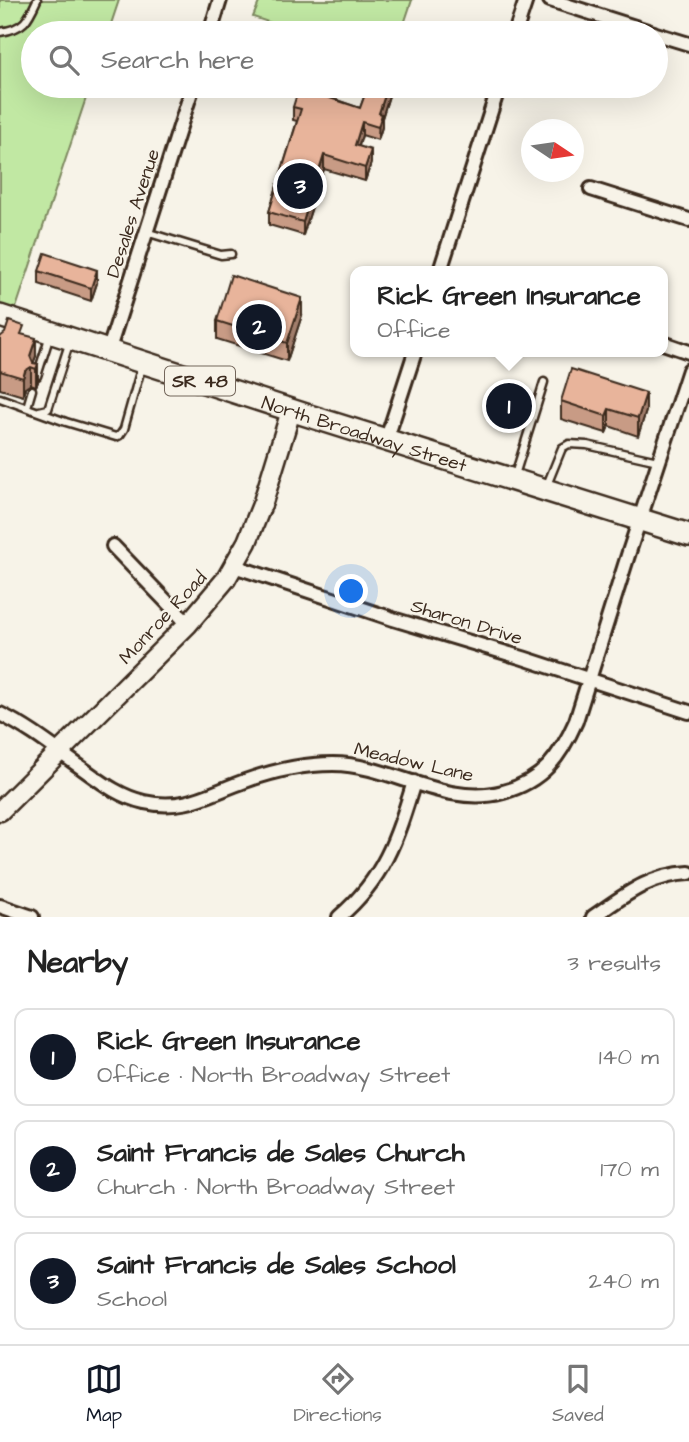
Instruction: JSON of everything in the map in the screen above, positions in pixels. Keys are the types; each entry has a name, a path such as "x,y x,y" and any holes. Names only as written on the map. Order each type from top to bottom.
{"main road":[{"name":"North Broadway Street","path":"5,321 71,339 291,411 689,535"}],"street":[{"path":"214,21 220,0"},
{"path":"520,21 526,0"},
{"path":"550,0 615,21"},
{"path":"668,38 689,44"},
{"name":"Desales Avenue","path":"108,352 189,98"},
{"path":"442,266 495,98"},
{"path":"591,189 689,220"},
{"path":"668,345 689,352"},
{"path":"386,441 413,357"},
{"name":"Meadow Lane","path":"0,714 37,734 108,787 122,795 146,802 179,804 196,801 275,771 333,764 361,767 460,795 501,793 517,788 531,780 556,758 566,744 576,721 659,462 683,412 689,370"},
{"name":"Monroe Road","path":"0,811 188,624 234,566 263,502 291,411"},
{"path":"113,546 188,624"},
{"name":"Sharon Drive","path":"234,566 689,712"},
{"path":"339,917 349,909 381,870 399,831 414,782"},
{"path":"593,917 647,883 670,875 689,873"},
{"path":"0,906 33,917"}],"lane":[{"path":"28,21 37,0"},
{"path":"0,32 10,31 21,25"},
{"path":"146,232 221,255 231,254"},
{"path":"37,376 50,333"},
{"path":"37,411 48,409 71,339"},
{"path":"0,398 116,437 124,429 143,363"},
{"path":"513,481 544,382"},
{"path":"27,407 32,390"},
{"path":"545,490 562,448 569,444 587,445 659,462"}],"green space":[{"path":"0,0 119,0 112,21 21,21 21,98 86,98 12,320 0,316"},
{"path":"260,0 412,0 405,21 265,21 253,17"}],"building":[{"path":"296,98 330,98 360,108 364,98 384,98 378,127 362,122 355,145 371,150 365,168 324,155 303,222 269,212 301,109 293,107"},
{"path":"45,253 97,270 91,288 39,271"},
{"path":"231,275 302,298 287,343 217,321"},
{"path":"9,321 24,326 21,334 36,338 30,356 33,363 38,364 36,369 31,367 25,371 23,378 0,371 0,337 5,333"},
{"path":"571,369 646,393 638,418 609,409 606,416 561,401"}],"place":[{"name":"Saint Francis de Sales School","path":"300,186"},
{"name":"Saint Francis de Sales Church","path":"259,327"},
{"name":"Rick Green Insurance","path":"509,406"}]}
